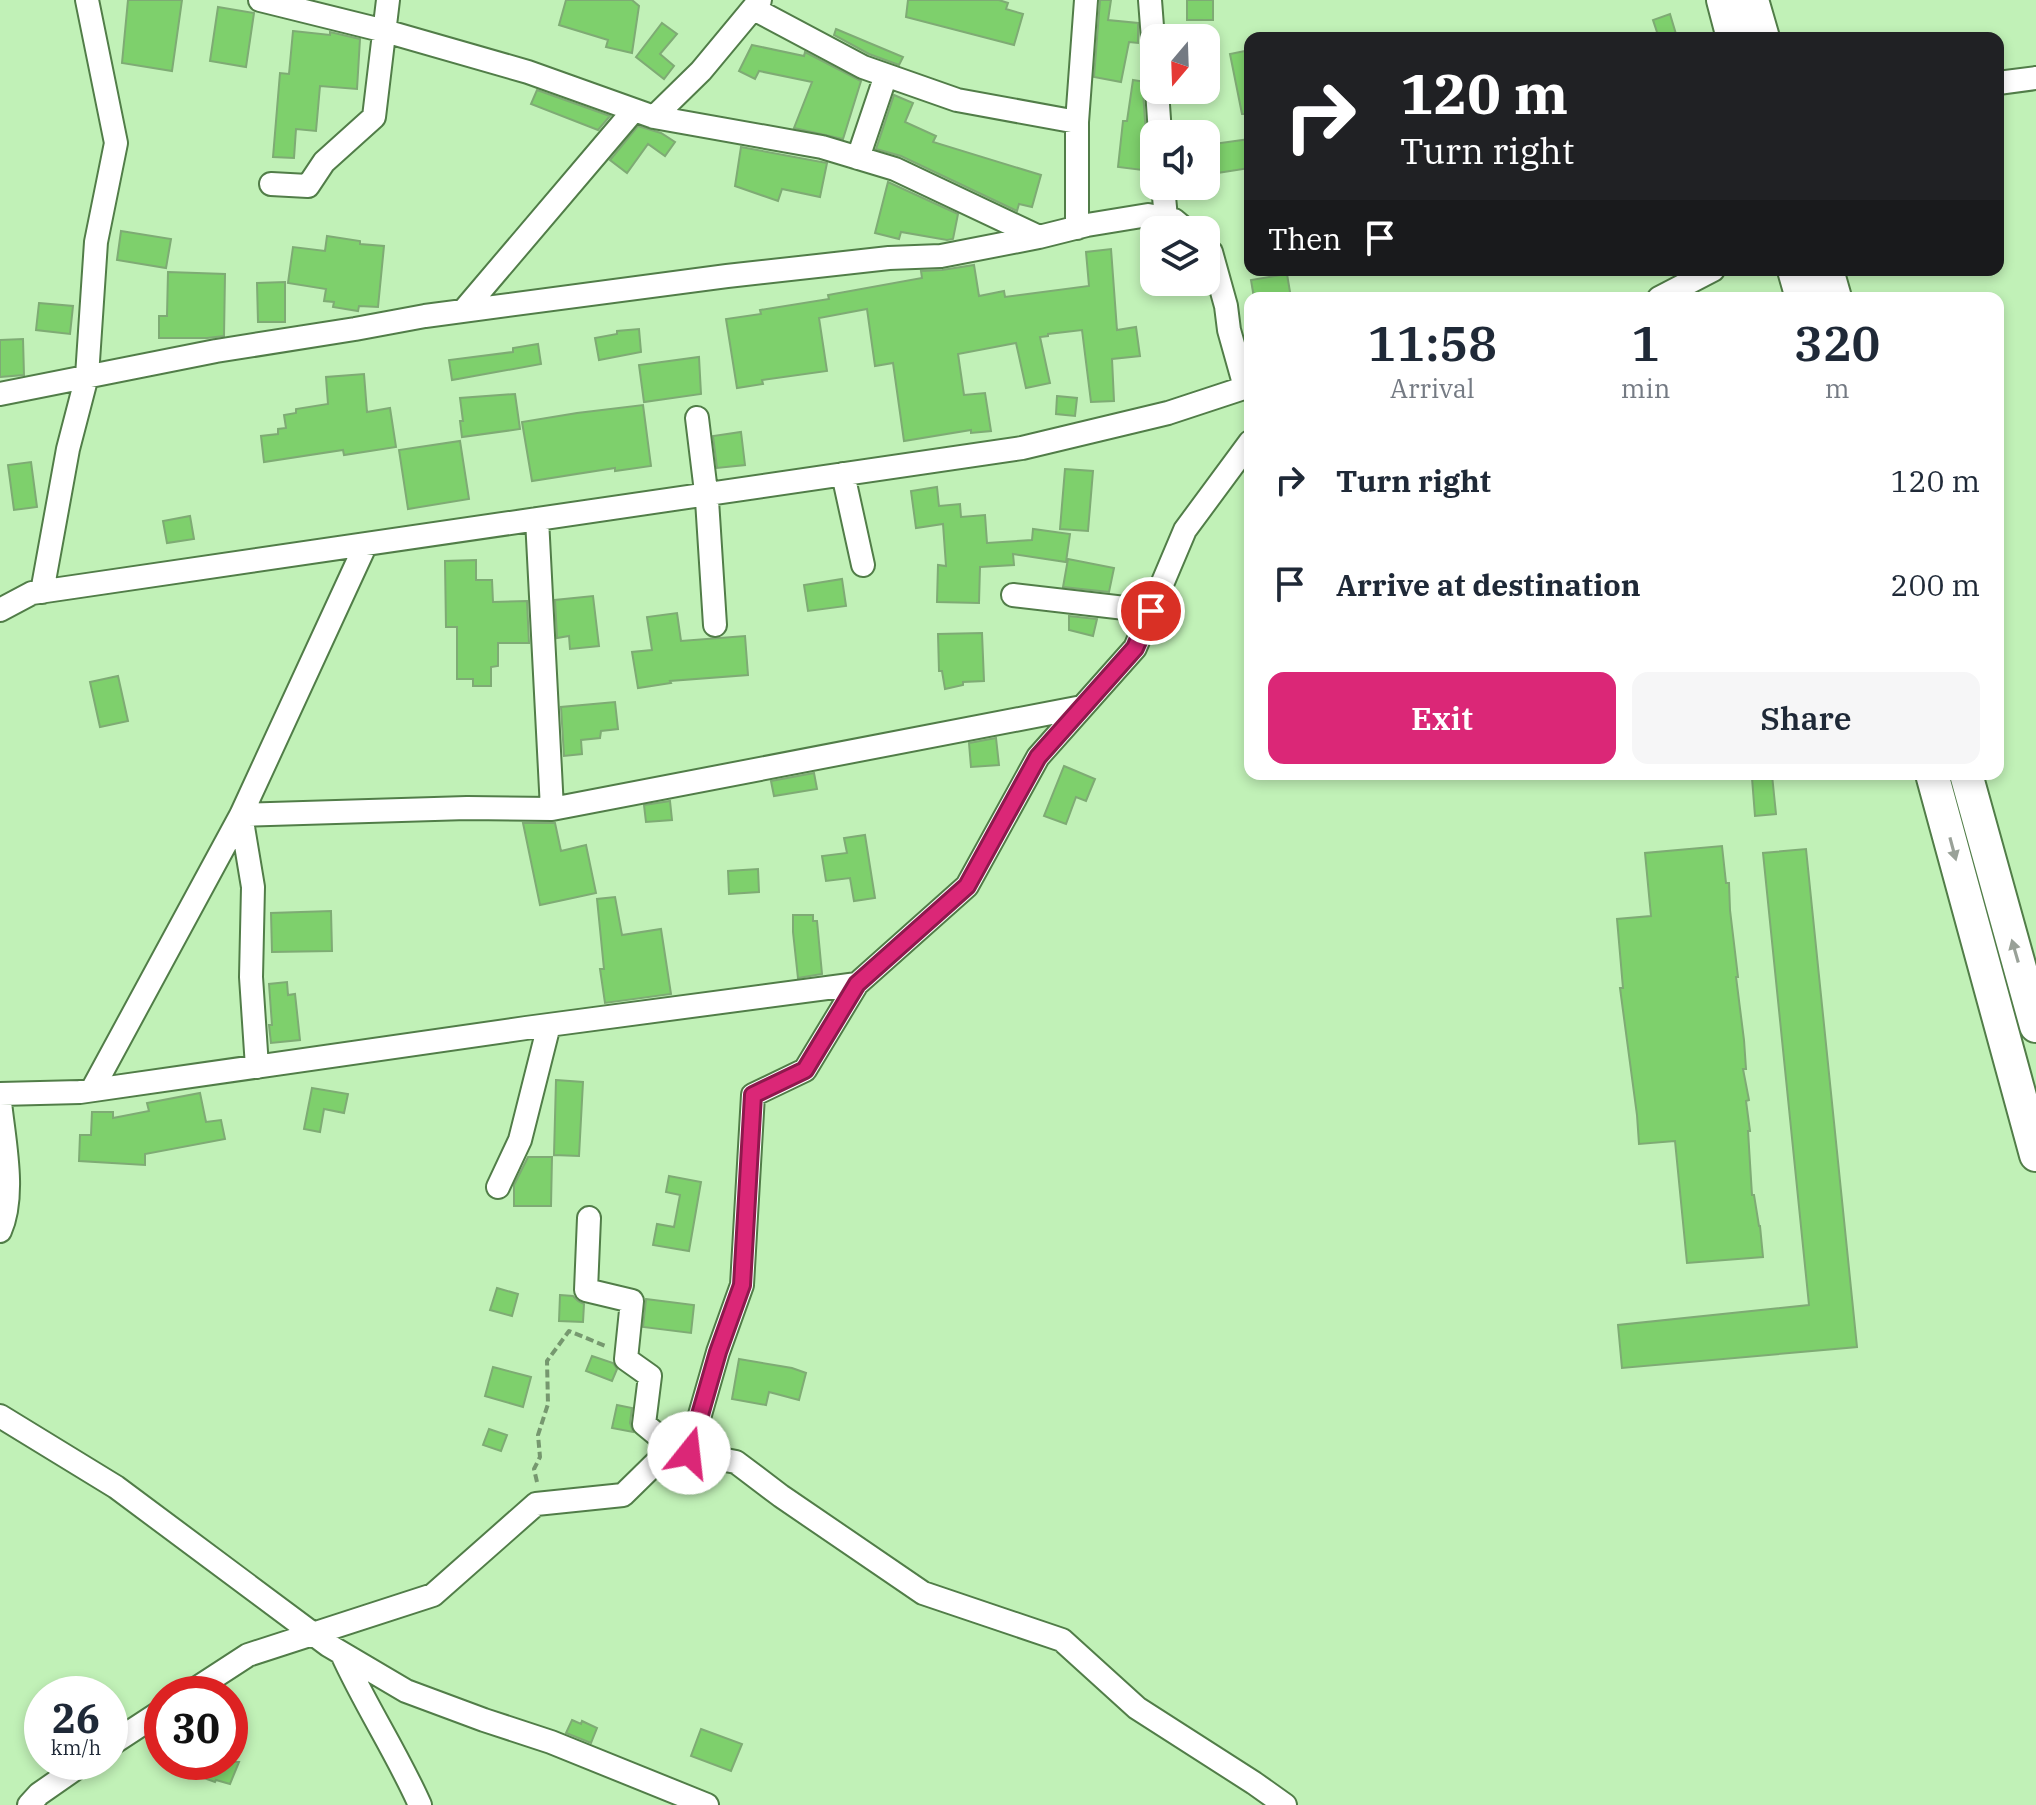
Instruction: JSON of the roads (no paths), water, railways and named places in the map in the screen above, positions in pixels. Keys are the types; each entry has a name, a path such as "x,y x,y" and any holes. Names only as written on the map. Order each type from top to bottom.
{"main road":[{"path":"1723,0 1731,32"},
{"path":"1752,0 1761,32"},
{"path":"1934,780 2036,1155"},
{"path":"1968,780 2036,1026"}],"street":[{"path":"42,592 68,449 87,376 96,242 116,143 87,0"},
{"path":"260,0 385,31 528,72 644,113 822,147 895,169 1039,237"},
{"path":"271,184 308,186 324,162 374,117 388,0"},
{"path":"1077,228 1077,122 1086,0"},
{"path":"1150,0 1152,24"},
{"path":"464,310 644,113 701,71 757,4 863,67 957,100 1077,122"},
{"path":"858,158 886,75"},
{"path":"2004,82 2036,78"},
{"path":"0,394 246,346 464,310 756,273 889,258 941,256 1140,216"},
{"path":"1671,292 1701,276"},
{"path":"1220,284 1229,330 1244,377"},
{"path":"0,610 32,593 1022,448 1168,413 1244,387"},
{"path":"697,418 715,625"},
{"path":"216,1676 248,1655 433,1595 536,1504 623,1495 680,1450 742,1285 753,1095 805,1070 857,984 967,886 1038,757 1135,648 1185,530 1244,450"},
{"path":"843,474 863,565"},
{"path":"537,519 552,809"},
{"path":"92,1090 241,815 366,544"},
{"path":"1013,595 1151,611"},
{"path":"241,815 467,808 552,809 1082,707"},
{"path":"241,815 253,887 251,977 257,1067"},
{"path":"0,1094 92,1090 857,984"},
{"path":"498,1187 520,1140 549,1025"},
{"path":"0,1102 8,1169 6,1217 0,1231"},
{"path":"589,1218 586,1290 632,1301 626,1359 650,1376 644,1424 680,1450 736,1462 923,1593 1062,1640 1137,1708 1285,1805"},
{"path":"0,1416 116,1487 311,1633 406,1691 551,1742 707,1805"},
{"path":"342,1654 420,1805"},
{"path":"29,1805 59,1780"}]}
